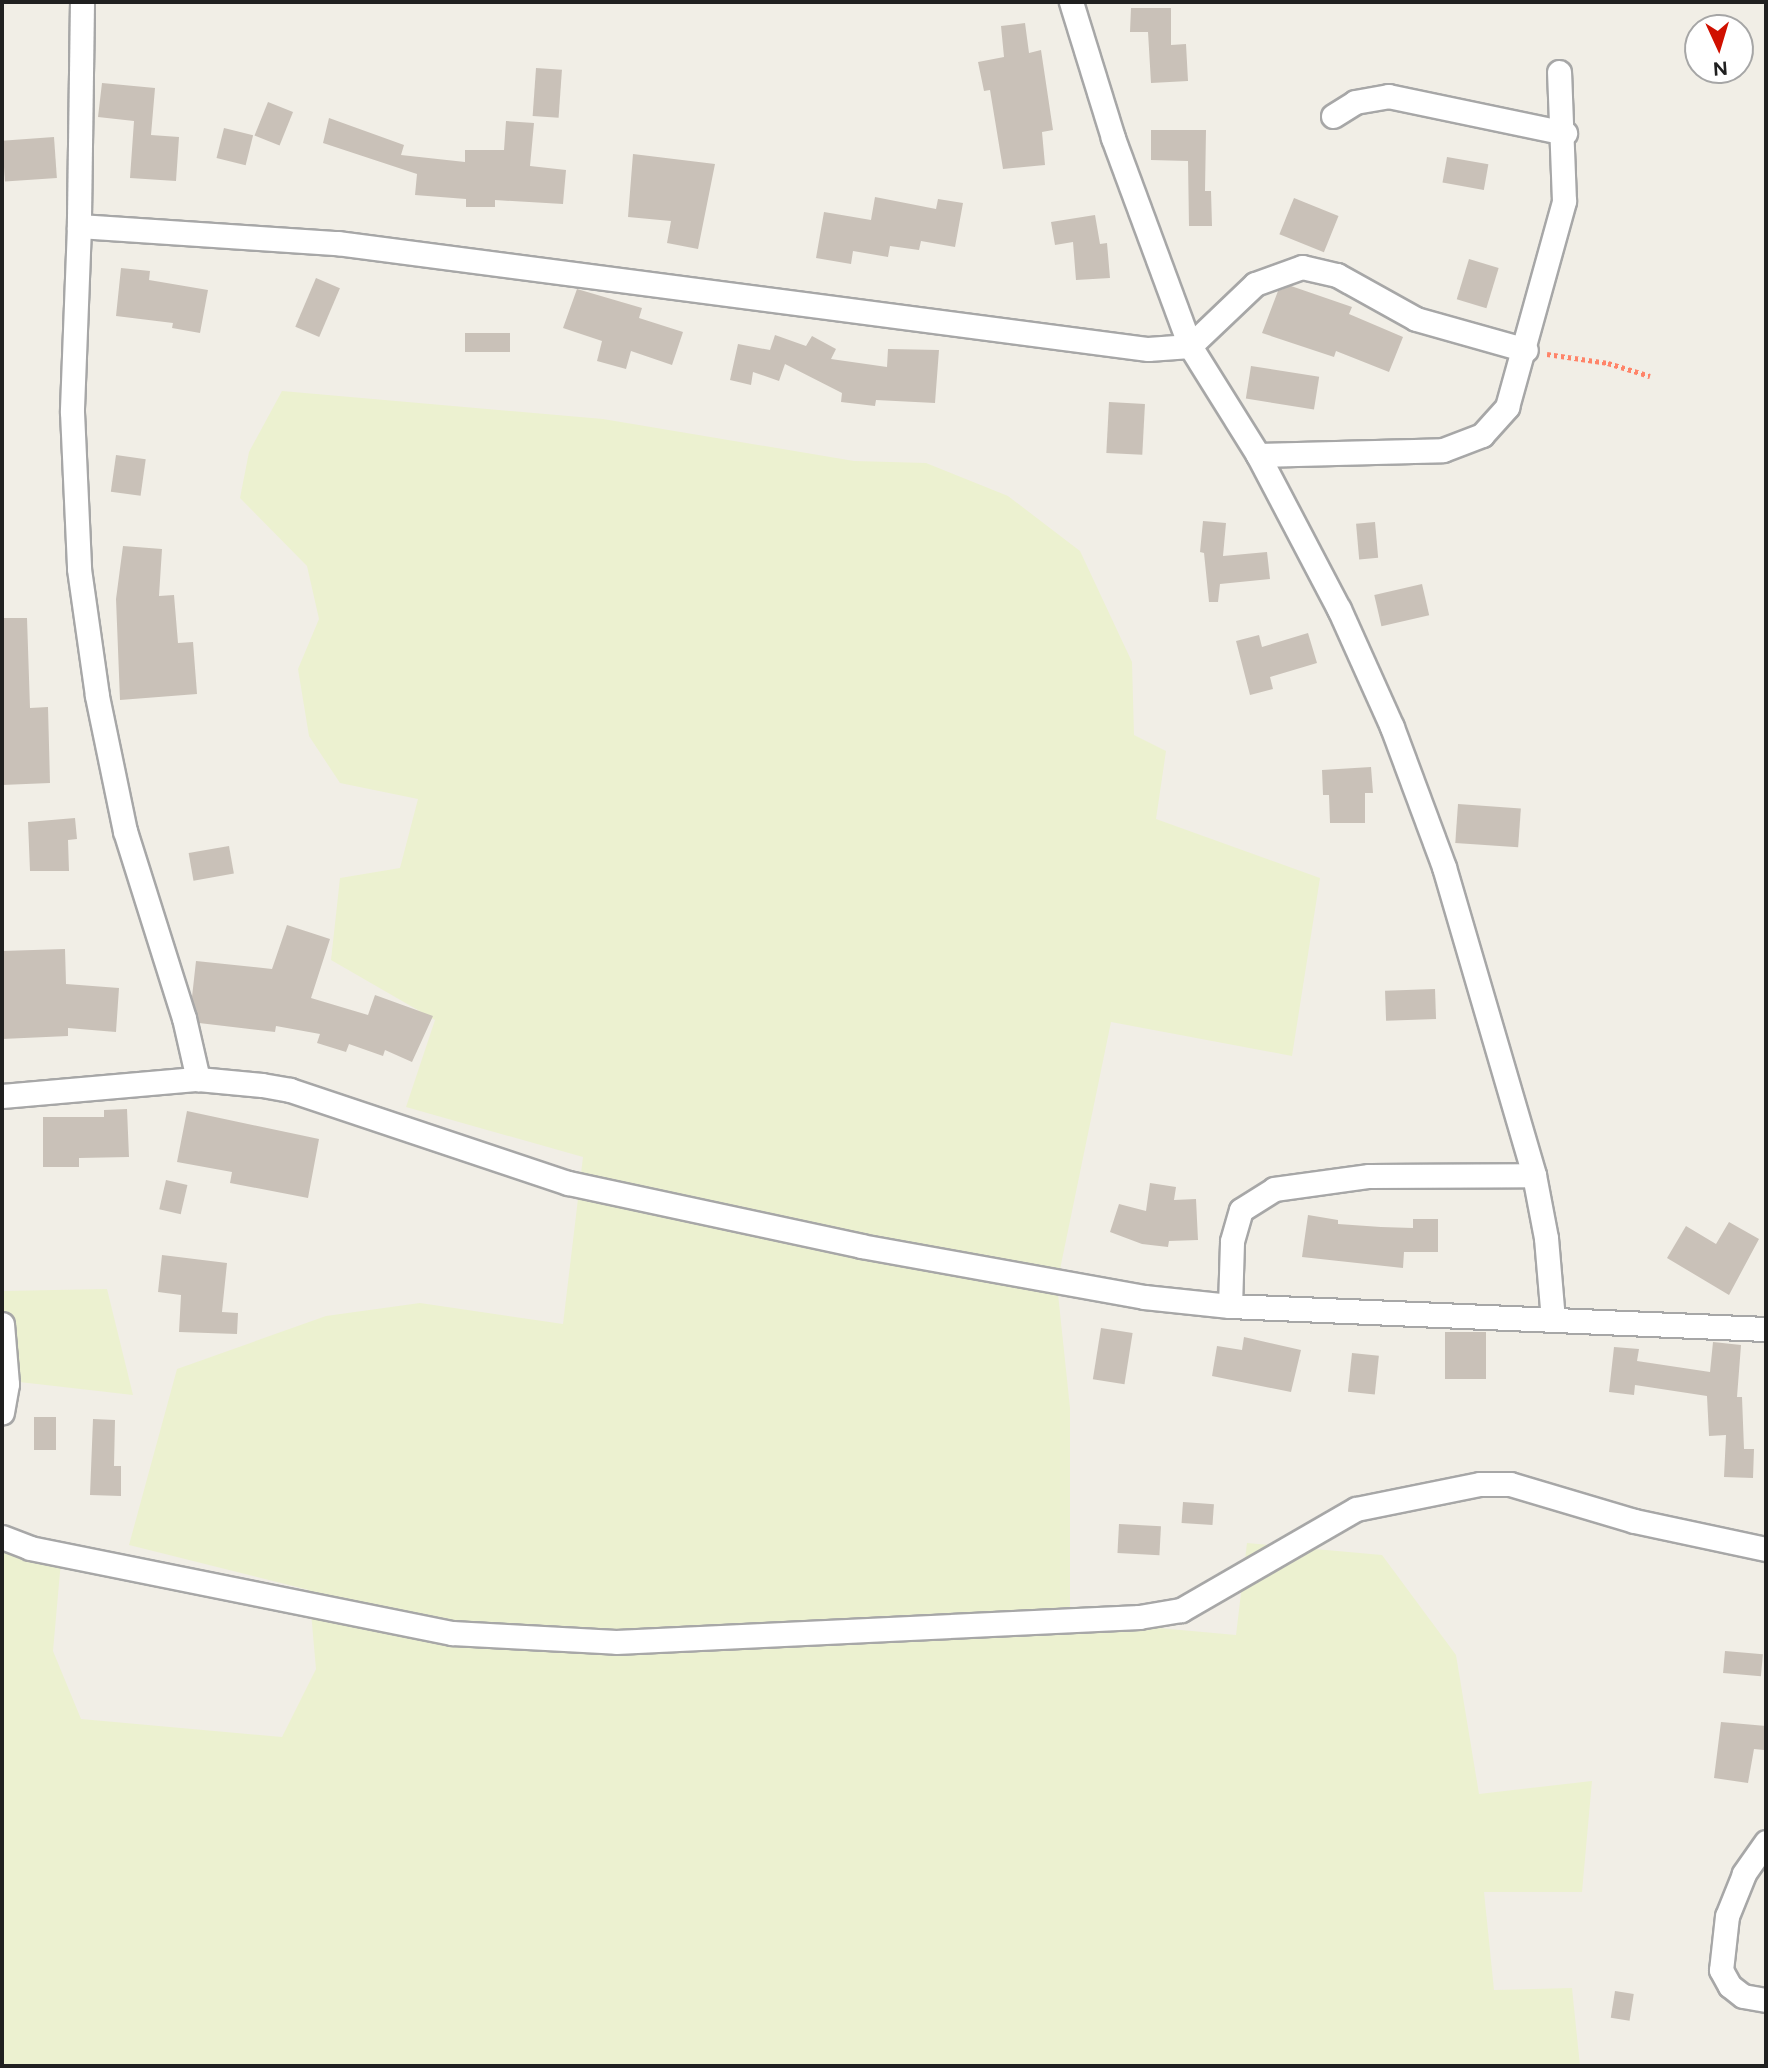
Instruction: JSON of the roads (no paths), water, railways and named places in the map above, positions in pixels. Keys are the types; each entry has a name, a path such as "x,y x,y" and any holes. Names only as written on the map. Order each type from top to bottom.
{"street":[{"path":"82,2 79,226 72,412 83,594 97,696 125,831 184,1018 198,1079"},
{"path":"1071,2 1113,138 1190,346 1258,455 1339,609 1392,727 1444,867 1534,1175 1553,1319"},
{"path":"1258,455 1405,453 1460,447 1482,435 1507,407 1526,350 1564,201 1565,133 1559,72"},
{"path":"1334,116 1355,102 1388,96 1565,133"},
{"path":"79,226 337,243 1148,349 1190,346 1255,284 1301,267 1337,275 1416,318 1526,350"},
{"path":"2,1097 198,1079 290,1090 568,1183 706,1215 1082,1288 1230,1306 1766,1329"},
{"path":"1230,1306 1232,1241 1241,1210 1274,1189 1369,1176 1534,1175"},
{"path":"2,1324 7,1384 2,1413"},
{"path":"2,1537 30,1548 452,1633 616,1642 1139,1617 1181,1610 1356,1509 1480,1484 1510,1484 1634,1521 1766,1549"},
{"path":"1766,1842 1744,1874 1727,1916 1721,1970 1730,1986 1743,1997 1766,2000"}]}
